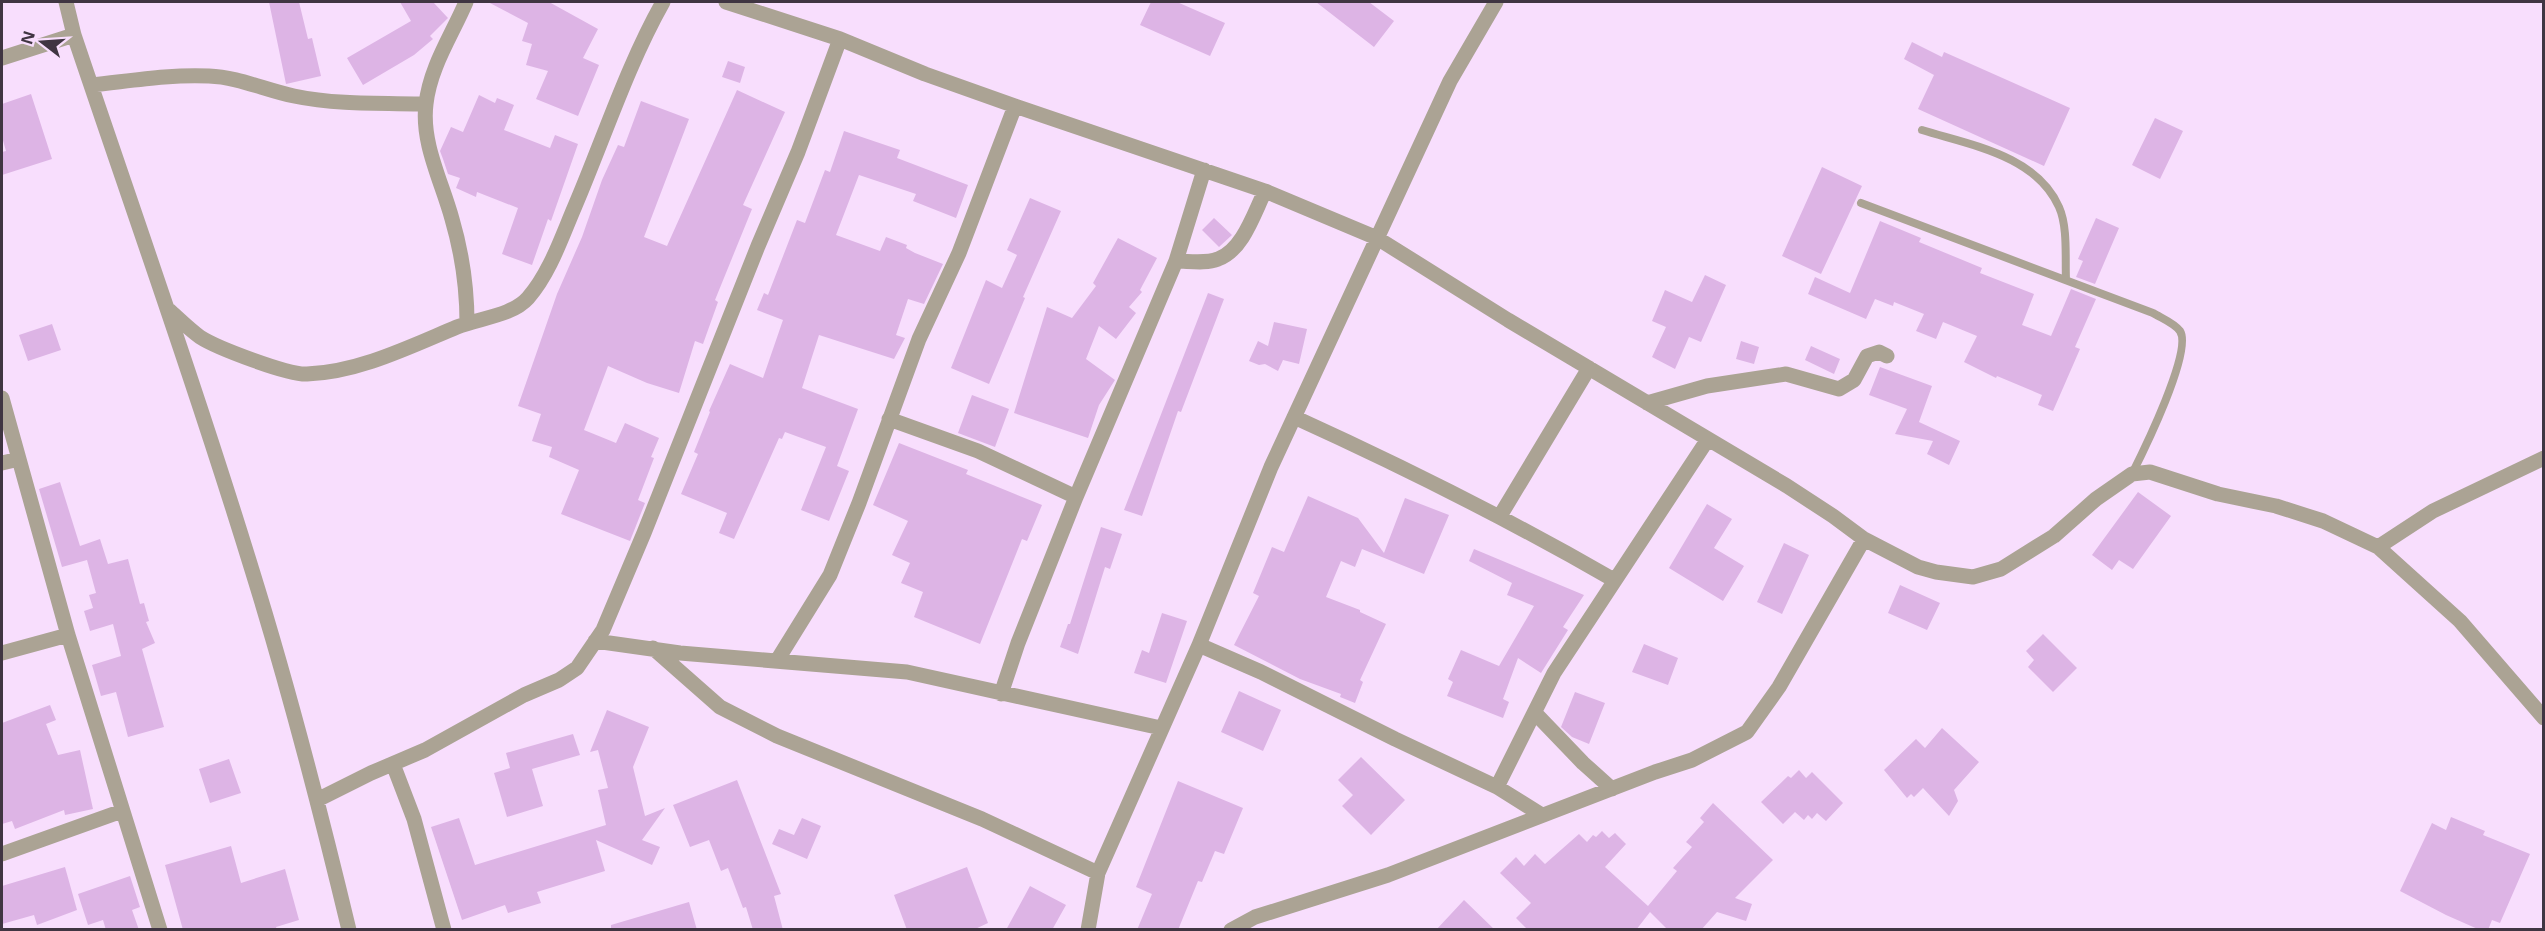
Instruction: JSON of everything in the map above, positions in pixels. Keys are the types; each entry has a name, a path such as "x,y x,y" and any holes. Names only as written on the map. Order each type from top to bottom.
{"street":[{"path":"66,2 74,35 168,309 253,572 317,800 348,930"},
{"path":"466,2 430,80 426,105 428,144 453,220 463,267 467,323"},
{"path":"168,309 201,338 268,366 304,375 347,369 518,306 527,300 541,279 565,229 639,51 663,2"},
{"path":"726,2 840,39 925,75 1265,191 1377,238 1805,498 1864,539 1918,567 1936,572 1973,576 2001,569 2054,536 2096,499 2132,474 2150,472 2218,494 2276,507 2323,521 2378,547 2460,621 2544,718"},
{"path":"1088,930 1098,873 1199,645 1271,467 1450,81 1496,2"},
{"path":"2,58 74,35"},
{"path":"317,800 465,729 524,695 559,680 577,668 603,630 644,533 758,246 798,152 840,39"},
{"path":"91,85 178,76 210,76 234,79 296,97 360,103 426,105"},
{"path":"778,659 830,575 919,339 959,254 1015,106"},
{"path":"1001,694 1076,497 1176,261 1204,170"},
{"path":"1176,261 1218,259 1233,250 1265,191"},
{"path":"1647,403 1707,386 1786,374 1839,389 1854,380 1867,356 1879,352 1887,356"},
{"path":"1500,516 1589,368"},
{"path":"2,398 68,635 160,930"},
{"path":"1294,417 1369,451 1500,516 1614,580"},
{"path":"888,419 978,451 1076,497"},
{"path":"1497,787 1554,673 1708,439"},
{"path":"2378,547 2433,511 2544,458"},
{"path":"2,463 19,459"},
{"path":"1231,930 1255,917 1389,875 1542,815 1692,760 1747,732 1779,687 1864,539"},
{"path":"2,653 68,635"},
{"path":"595,641 680,653 778,659 840,668 907,672 1161,728"},
{"path":"1199,645 1261,672 1395,740 1497,787 1542,815"},
{"path":"653,648 720,707 777,736 982,819 1098,873"},
{"path":"1535,713 1583,763 1612,789"},
{"path":"393,764 414,819 444,930"},
{"path":"2,854 122,811"}],"lane":[{"path":"1922,130 1993,152 2033,173 2048,189 2060,208 2066,280"},
{"path":"1861,203 2153,313 2180,331 2182,339 2174,378 2153,431 2132,474"}],"building":[{"path":"269,2 299,2 308,39 312,38 321,76 286,84"},
{"path":"400,2 433,2 448,18 430,36 433,39 414,55 363,85 347,58 411,21"},
{"path":"488,2 549,2 598,29 583,58 599,65 578,116 536,99 548,71 526,65 532,44 522,41 528,23"},
{"path":"1151,2 1177,2 1225,23 1210,56 1140,25"},
{"path":"1316,2 1369,2 1394,21 1374,47"},
{"path":"1912,42 1942,57 1944,52 2070,108 2044,166 1918,109 1934,75 1904,59"},
{"path":"728,61 745,67 740,83 722,77"},
{"path":"737,90 785,112 743,205 752,209 715,300 718,302 703,344 695,341 679,393 647,383 608,366 584,430 616,443 625,423 659,438 638,500 645,503 630,541 561,514 579,470 549,457 552,447 532,441 541,414 518,406 557,294 582,237 602,180 618,145 624,147 641,101 689,119 644,237 667,246"},
{"path":"31,94 52,159 2,175 2,152 6,151 2,137 2,104"},
{"path":"479,95 495,103 497,98 514,105 504,130 550,148 555,135 578,144 551,221 548,219 532,265 502,254 518,208 477,192 476,197 456,188 460,178 448,174 440,151 451,127 463,132"},
{"path":"2155,118 2183,131 2160,179 2132,165"},
{"path":"844,131 900,150 897,158 968,185 956,218 913,201 916,194 859,175 836,235 880,251 886,237 907,245 906,248 915,253 943,264 924,304 908,299 896,335 905,338 894,359 819,335 802,388 858,409 837,466 849,471 829,521 801,510 826,447 785,432 782,439 779,438 734,539 719,533 727,513 681,494 698,454 694,452 709,411 730,364 763,378 783,320 757,310 764,293 768,295 797,220 805,223 825,170 830,172"},
{"path":"1822,167 1862,186 1821,274 1782,256"},
{"path":"1030,198 1061,211 1023,297 1025,298 989,384 951,368 986,280 1002,288 1017,255 1007,250"},
{"path":"1214,218 1232,235 1219,247 1202,230"},
{"path":"2096,218 2119,228 2095,284 2076,277 2083,261 2078,259"},
{"path":"1880,221 1921,238 1919,242 1982,268 1980,273 2034,294 2022,325 2051,336 2071,289 2096,299 2075,347 2080,349 2053,411 2038,405 2042,395 1997,376 1996,378 1964,362 1977,336 1943,322 1936,339 1916,331 1924,314 1894,302 1893,306 1875,299 1866,319 1808,294 1815,277 1850,293"},
{"path":"1118,238 1157,258 1140,290 1142,292 1129,307 1136,313 1116,339 1099,326 1086,359 1115,380 1099,405 1088,438 1014,413 1047,307 1072,318 1096,286 1093,283"},
{"path":"1705,275 1726,285 1701,342 1689,337 1675,369 1652,357 1666,327 1652,321 1665,290 1692,302"},
{"path":"1208,293 1224,299 1181,412 1178,411 1142,516 1124,510"},
{"path":"1274,322 1307,329 1299,364 1283,360 1278,371 1265,364 1259,365 1249,361 1258,341 1268,346"},
{"path":"52,324 61,350 28,361 19,335"},
{"path":"1741,341 1759,347 1754,364 1736,359"},
{"path":"1811,346 1840,359 1834,374 1805,360"},
{"path":"1880,367 1932,386 1919,422 1960,441 1949,465 1927,454 1933,441 1895,434 1907,409 1869,395"},
{"path":"972,395 1009,409 995,447 958,433"},
{"path":"899,443 968,470 966,474 1042,505 1027,541 1022,539 980,644 914,617 923,592 901,583 910,563 892,555 908,521 873,505"},
{"path":"60,482 80,546 100,539 108,564 128,559 140,604 144,603 149,621 146,622 155,643 142,649 164,727 128,737 116,692 101,696 92,665 121,656 113,624 90,631 84,611 93,608 89,595 96,593 87,560 62,567 39,489"},
{"path":"2138,492 2171,516 2133,569 2119,560 2112,570 2092,555"},
{"path":"1308,496 1358,518 1384,553 1405,498 1449,515 1424,574 1362,549 1355,567 1341,561 1326,597 1360,610 1386,624 1360,680 1363,682 1355,703 1340,697 1341,694 1300,679 1234,645 1259,596 1253,593 1272,547 1284,552"},
{"path":"1707,504 1732,519 1714,548 1744,566 1723,601 1669,568"},
{"path":"1101,527 1122,534 1110,569 1105,567 1078,654 1060,647 1068,624 1070,624"},
{"path":"1784,543 1809,555 1782,614 1757,602"},
{"path":"1474,549 1584,595 1563,627 1568,630 1541,673 1518,658 1503,699 1509,702 1503,718 1447,696 1453,682 1448,679 1461,650 1499,666 1534,606 1507,595 1512,583 1469,561"},
{"path":"1900,585 1940,603 1927,630 1888,613"},
{"path":"1162,613 1187,621 1166,683 1134,673 1142,650 1149,653"},
{"path":"2043,634 2077,668 2053,692 2028,667 2034,660 2026,651"},
{"path":"1644,644 1678,658 1668,685 1632,672"},
{"path":"1239,691 1281,710 1263,751 1221,732"},
{"path":"1575,692 1605,703 1589,744 1572,737 1561,727"},
{"path":"50,705 56,720 46,724 58,755 80,750 93,809 65,815 64,810 15,829 12,821 2,824 2,723"},
{"path":"607,710 649,727 633,767 645,816 665,808 642,840 660,847 652,865 596,840 605,871 537,892 541,903 508,913 505,905 462,920 431,827 459,818 475,865 606,825 598,790 608,788 598,750 590,752"},
{"path":"1942,728 1979,762 1954,790 1958,801 1949,816 1923,788 1914,797 1911,794 1907,798 1884,770 1916,739 1925,748"},
{"path":"573,734 580,755 532,769 543,806 507,817 494,773 510,768 506,753"},
{"path":"1361,757 1405,800 1371,835 1342,806 1353,795 1338,780"},
{"path":"229,759 241,793 210,803 199,769"},
{"path":"1799,770 1806,778 1812,772 1843,803 1826,821 1817,813 1812,819 1808,815 1804,820 1795,812 1783,824 1761,802 1788,776 1791,778"},
{"path":"737,780 781,894 774,896 783,930 753,930 746,907 743,908 728,868 721,871 709,840 690,847 673,805"},
{"path":"1178,781 1243,808 1224,854 1215,851 1202,882 1198,881 1178,930 1137,930 1152,894 1136,887"},
{"path":"1713,803 1773,860 1735,898 1752,904 1746,921 1717,912 1701,930 1668,930 1650,912 1636,930 1528,930 1516,918 1531,903 1500,873 1516,857 1524,866 1535,854 1545,864 1579,834 1587,842 1593,835 1596,837 1602,831 1609,838 1615,833 1626,844 1605,867 1648,906 1677,871 1673,868 1692,847 1686,842 1704,822 1700,818"},
{"path":"2451,817 2485,831 2483,835 2530,854 2500,923 2492,920 2488,930 2480,930 2446,915 2400,891 2432,823 2446,830"},
{"path":"802,818 821,826 807,859 772,844 779,829 794,835"},
{"path":"231,846 241,883 285,869 299,920 276,927 277,930 183,930 165,865"},
{"path":"65,867 77,910 37,925 34,915 2,924 2,886"},
{"path":"967,867 988,923 973,930 907,930 894,895"},
{"path":"130,876 140,907 132,910 139,930 106,930 103,920 88,925 78,894"},
{"path":"1030,886 1066,905 1052,930 1006,930"},
{"path":"1464,900 1495,930 1436,930"},
{"path":"689,902 697,930 611,930 611,925"}]}
